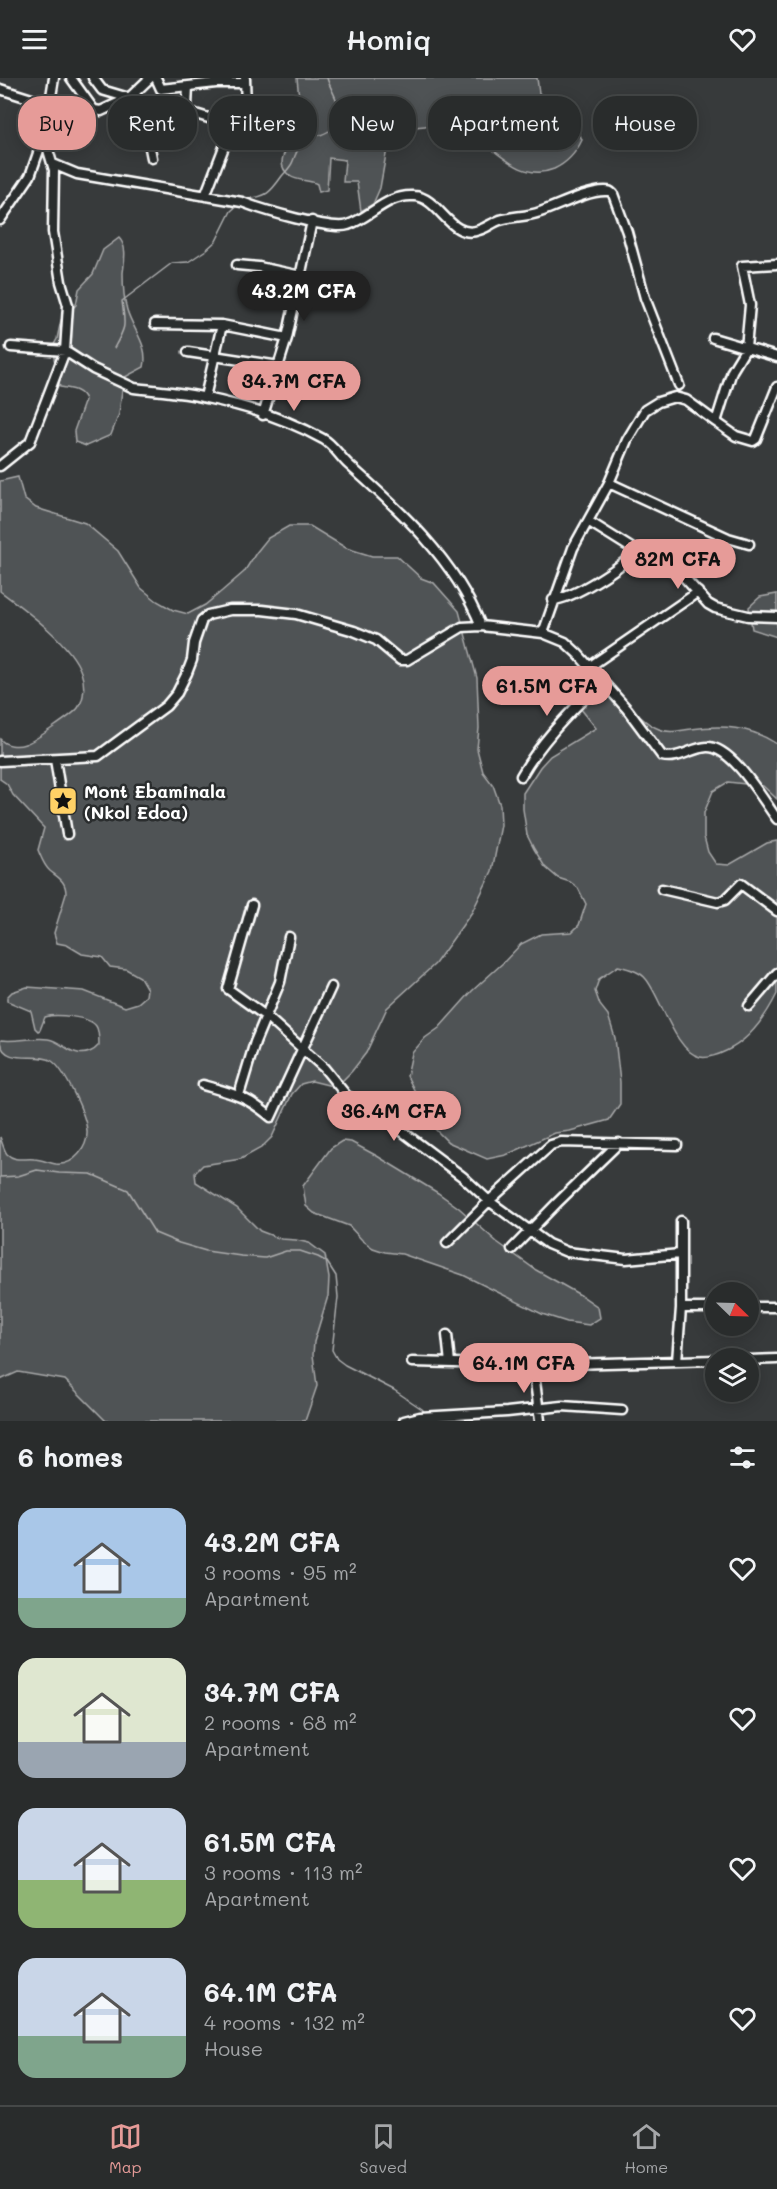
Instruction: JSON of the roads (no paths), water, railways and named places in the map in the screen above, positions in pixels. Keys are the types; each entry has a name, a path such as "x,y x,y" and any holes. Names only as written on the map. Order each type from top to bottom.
{"street":[{"path":"51,96 54,78"},
{"path":"71,78 94,110 100,111 108,107"},
{"path":"93,78 102,90 132,96 150,78"},
{"path":"156,78 162,89 245,81 246,96"},
{"path":"188,86 187,107 189,112 209,118"},
{"path":"0,88 22,96"},
{"path":"0,220 30,176 39,150"},
{"path":"0,466 30,442 65,351 68,304 61,282 53,232 53,164 47,150"},
{"path":"150,150 152,158"},
{"path":"205,196 223,150"},
{"path":"53,164 77,174 242,202 341,227 358,221 393,199 413,196 426,200 460,230 471,232 500,220 536,213 604,190 610,191 627,232 645,298 679,385"},
{"path":"263,415 287,338 312,221"},
{"path":"716,422 732,371 746,348 750,305 742,266 777,264"},
{"path":"237,265 255,266 301,276"},
{"path":"155,324 222,325 287,338"},
{"path":"205,397 222,325"},
{"path":"713,338 777,357"},
{"path":"11,347 65,351 93,369 134,388 205,397 297,427 326,441 342,459 405,515 438,554 474,609 481,626"},
{"path":"188,352 215,354 279,366"},
{"path":"543,633 573,548 609,483 627,440 645,410 658,402 675,397 686,400 736,436 753,441 756,439 777,387"},
{"path":"609,483 728,538 749,544"},
{"path":"588,521 636,551 683,576 715,608 748,616 777,617"},
{"path":"553,600 564,597 612,572 636,551"},
{"path":"589,667 698,592"},
{"path":"0,761 98,756 166,706 177,693 192,660 194,642 202,620 208,615 230,610 262,610 296,614 376,640 400,660 412,657 462,627 481,626 543,633 565,642 627,709 662,756 675,757 708,747 728,755 777,819"},
{"path":"521,776 549,734 602,681"},
{"path":"55,759 67,834"},
{"path":"662,889 718,902 725,900 741,884 777,911"},
{"path":"252,905 228,989 267,1017 304,1050 324,1068 346,1095 383,1118 463,1177 530,1231 558,1249 576,1254 626,1259 680,1254"},
{"path":"239,1095 255,1042 280,982 289,937"},
{"path":"750,1006 777,973"},
{"path":"203,1085 252,1101 271,1117 332,987"},
{"path":"447,1243 489,1200 551,1145 561,1142 677,1145"},
{"path":"512,1250 619,1143"},
{"path":"677,1361 681,1308 681,1221"},
{"path":"759,1308 777,1307"},
{"path":"681,1308 705,1308"},
{"path":"447,1335 450,1363"},
{"path":"759,1360 777,1359"},
{"path":"412,1362 533,1365 705,1360"},
{"path":"533,1365 540,1421"},
{"path":"404,1421 420,1417 507,1412 538,1407 561,1406 622,1410"}],"waterway":[{"path":"245,199 258,197 271,190 291,165 303,143 328,132 335,124 338,107 327,78"},
{"path":"114,348 124,325 122,301 172,263 188,262 206,250 216,241 231,211 239,204"},
{"path":"0,1177 18,1176 37,1170 91,1174 128,1190 155,1233 179,1243 206,1251 265,1258 286,1251 300,1251 327,1262 336,1276 338,1297 332,1350 337,1359 394,1390 426,1414"}],"place":[{"name":"Mont Ebaminala (Nkol Edoa)","path":"63,801"}]}
